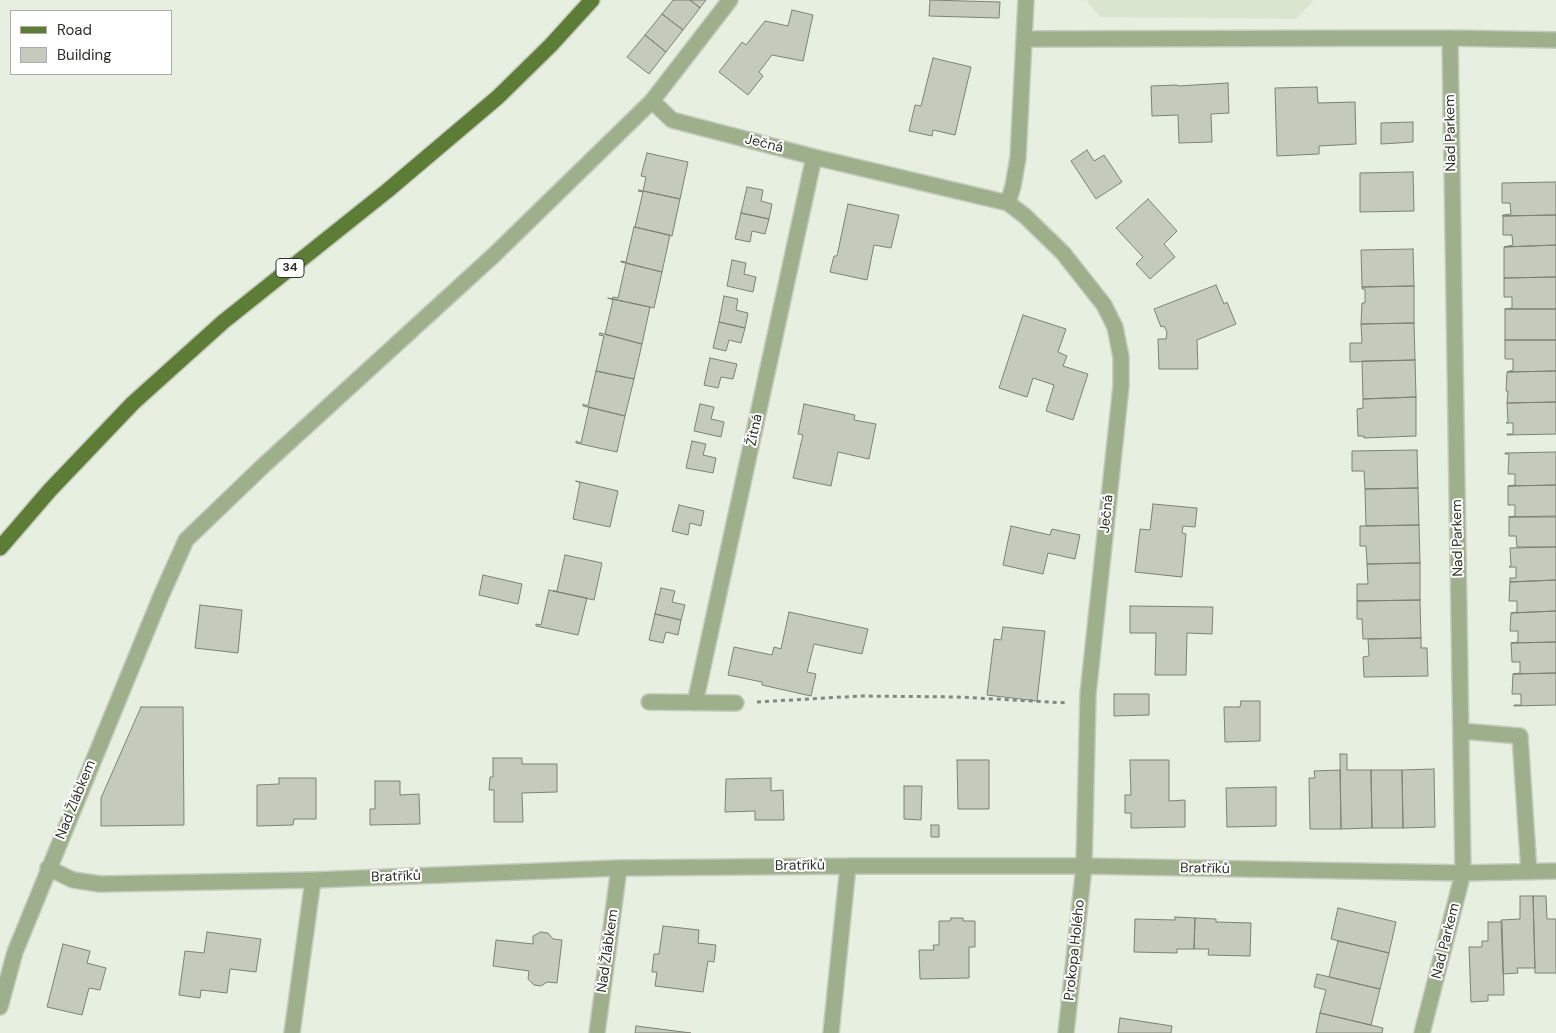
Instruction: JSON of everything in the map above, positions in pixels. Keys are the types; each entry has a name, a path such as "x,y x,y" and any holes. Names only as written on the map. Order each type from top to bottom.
{"main road":[{"name":"34","path":"0,548 92,444 147,390 223,322 387,191 498,98 551,45 592,0"}],"street":[{"path":"652,102 730,0"},
{"path":"1008,203 1018,158 1026,0"},
{"path":"1025,39 1450,38 1556,40"},
{"name":"Nad Parkem","path":"1422,1033 1463,873 1450,38"},
{"name":"Ječná","path":"652,102 672,120 814,157 1008,203 1025,216 1062,254 1104,304 1115,327 1121,357 1121,386 1088,704 1084,866"},
{"name":"Nad Žlábkem","path":"0,1007 15,952 48,868 186,540 270,459 494,255 652,102"},
{"name":"Žitná","path":"695,703 814,157"},
{"path":"649,702 736,704"},
{"path":"1461,731 1520,736 1529,872"},
{"path":"831,1033 848,866"},
{"name":"Bratříků","path":"48,868 74,880 100,884 313,880 619,868 1084,866 1463,873 1556,871"},
{"name":"Prokopa Holého","path":"1066,1033 1084,866"},
{"name":"Nad Žlábkem","path":"597,1033 619,868"},
{"path":"292,1033 313,880"}],"path":[{"path":"736,704 860,696 958,697 1088,704"}],"shaded area":[{"path":"1086,0 1314,0 1296,19 1100,17"}],"building":[{"path":"673,0 690,0 700,8 683,30 662,14"},
{"path":"690,0 706,0 700,8"},
{"path":"930,0 1000,2 999,18 929,16"},
{"path":"792,10 813,15 803,61 772,55 759,72 763,76 748,95 719,72 742,42 746,45 765,21 788,26"},
{"path":"662,14 683,30 666,52 645,35"},
{"path":"645,35 666,52 649,74 627,57"},
{"path":"933,58 971,67 955,135 933,130 932,136 909,131 915,105 921,106"},
{"path":"1228,83 1229,113 1211,114 1212,142 1179,143 1178,115 1152,116 1151,86"},
{"path":"1317,87 1318,103 1355,102 1356,144 1319,146 1319,154 1277,156 1275,88"},
{"path":"1413,122 1413,142 1381,144 1381,123"},
{"path":"1087,150 1094,161 1104,155 1122,182 1096,199 1071,161"},
{"path":"647,153 688,162 680,199 643,191 646,177 641,176"},
{"path":"1413,172 1414,211 1360,212 1360,173"},
{"path":"1556,182 1556,215 1502,216 1511,214 1510,203 1502,203 1502,183"},
{"path":"747,187 763,190 761,201 772,204 769,219 741,213"},
{"path":"639,190 680,199 672,236 635,227 643,192"},
{"path":"1148,199 1177,231 1164,244 1175,257 1150,279 1136,264 1143,257 1116,228"},
{"path":"848,204 899,215 891,248 874,245 867,280 830,272 834,256 837,256"},
{"path":"741,213 769,219 765,234 752,231 750,242 735,239"},
{"path":"1556,215 1556,245 1504,247 1513,245 1512,235 1503,235 1503,216"},
{"path":"634,227 670,235 662,272 621,262 626,262"},
{"path":"1556,245 1556,277 1504,278 1504,247"},
{"path":"1413,249 1414,286 1362,287 1361,250"},
{"path":"732,260 746,263 744,274 756,277 753,292 727,286"},
{"path":"626,263 662,272 654,308 612,299 613,297 618,298"},
{"path":"1556,277 1556,309 1505,309 1512,308 1512,297 1504,297 1504,278"},
{"path":"1216,285 1224,304 1227,302 1236,324 1197,340 1198,369 1159,369 1158,339 1166,339 1167,332 1164,326 1161,327 1154,309"},
{"path":"1414,286 1414,323 1361,324 1362,303 1365,303 1365,289 1362,289 1362,287"},
{"path":"724,296 738,299 736,310 748,313 745,328 719,322"},
{"path":"608,298 650,307 642,344 605,334 613,300"},
{"path":"1505,309 1556,309 1556,340 1505,340"},
{"path":"1023,315 1066,329 1058,352 1067,356 1063,366 1088,374 1073,420 1046,411 1054,385 1033,378 1027,397 999,388"},
{"path":"719,322 745,328 741,343 729,340 726,351 713,348"},
{"path":"1414,323 1415,360 1350,362 1350,343 1362,343 1361,324"},
{"path":"600,333 642,344 634,379 596,371 604,336 599,335"},
{"path":"1505,340 1556,340 1556,371 1507,372 1513,370 1513,359 1505,359"},
{"path":"710,358 737,364 733,379 721,377 718,388 704,385"},
{"path":"1415,360 1416,397 1363,399 1362,361"},
{"path":"596,371 634,379 625,416 583,406 583,404 588,406"},
{"path":"1556,371 1556,402 1507,403 1507,372"},
{"path":"1416,397 1416,436 1364,438 1364,436 1358,436 1357,409 1363,408 1363,399"},
{"path":"1556,402 1556,434 1507,435 1513,434 1513,423 1506,423 1508,422 1507,403"},
{"path":"700,404 714,407 711,419 724,422 721,437 694,431"},
{"path":"804,404 855,415 854,420 876,424 869,459 838,452 831,486 793,478 803,435 798,434"},
{"path":"589,407 625,416 617,452 576,443 576,441 581,443"},
{"path":"692,441 706,444 703,455 716,458 713,473 686,468"},
{"path":"1417,450 1418,488 1365,489 1364,471 1352,471 1352,451"},
{"path":"1556,452 1556,485 1508,486 1515,485 1515,474 1508,474 1509,454 1505,453"},
{"path":"576,481 618,491 610,527 573,519 580,483"},
{"path":"1556,485 1556,516 1509,517 1515,516 1515,505 1508,505 1508,486"},
{"path":"1418,488 1419,525 1366,526 1365,489"},
{"path":"1153,504 1197,508 1195,527 1183,526 1182,533 1186,534 1182,577 1135,572 1140,529 1150,530"},
{"path":"679,505 704,511 701,526 690,523 688,535 672,531"},
{"path":"1509,517 1556,517 1556,547 1517,547 1516,536 1509,536"},
{"path":"1419,525 1420,563 1367,564 1366,546 1360,546 1360,526"},
{"path":"1011,526 1050,535 1052,529 1080,535 1075,559 1048,553 1043,574 1003,565"},
{"path":"1556,547 1556,580 1510,582 1510,578 1516,578 1516,567 1509,567 1511,566 1510,548"},
{"path":"565,555 602,563 594,600 553,591 557,591"},
{"path":"1420,563 1420,600 1357,601 1357,584 1368,584 1367,564"},
{"path":"483,575 522,584 518,604 479,595"},
{"path":"1556,580 1556,611 1511,613 1517,612 1517,601 1509,601 1510,582"},
{"path":"661,588 675,591 672,602 685,605 681,620 655,614"},
{"path":"549,590 587,598 578,635 536,626 536,624 541,625"},
{"path":"1420,600 1421,638 1363,639 1362,619 1357,619 1357,601"},
{"path":"200,605 242,610 238,653 195,648"},
{"path":"1130,606 1213,607 1212,634 1187,633 1186,675 1155,675 1156,633 1130,633"},
{"path":"1556,611 1556,642 1511,643 1518,642 1518,631 1510,631 1511,613"},
{"path":"789,612 868,629 862,654 814,644 807,672 816,674 811,696 762,685 762,682 728,675 734,647 772,655 774,647 781,649"},
{"path":"655,614 681,620 678,635 666,632 663,643 649,640"},
{"path":"1003,627 1045,631 1037,701 987,695 994,639 1001,640"},
{"path":"1421,638 1421,648 1427,648 1428,676 1364,677 1363,657 1369,656 1368,639"},
{"path":"1556,642 1556,673 1513,674 1520,673 1520,662 1512,662 1511,643"},
{"path":"1556,673 1556,705 1514,706 1521,705 1521,694 1512,694 1513,674"},
{"path":"1114,694 1149,694 1149,715 1114,716"},
{"path":"1241,701 1260,701 1260,741 1225,742 1224,707 1240,707"},
{"path":"141,707 183,707 184,825 101,826 101,798"},
{"path":"1340,754 1347,754 1347,770 1371,770 1372,828 1341,829"},
{"path":"493,758 522,758 522,764 557,764 557,792 522,793 523,822 494,822 494,790 489,790 490,777 493,777"},
{"path":"957,760 989,760 989,809 958,809"},
{"path":"1130,760 1169,760 1169,801 1185,800 1185,827 1131,828 1131,813 1125,813 1125,795 1131,795"},
{"path":"1434,769 1435,827 1403,828 1402,770"},
{"path":"1340,770 1341,829 1310,829 1309,778 1315,778 1314,771"},
{"path":"1371,770 1402,770 1403,828 1372,828"},
{"path":"279,778 316,778 316,819 294,819 293,825 257,826 257,785 279,784"},
{"path":"771,778 771,791 783,790 784,820 755,820 755,811 725,812 726,779"},
{"path":"375,781 400,781 400,795 419,794 420,824 370,825 370,809 375,809"},
{"path":"904,786 922,786 921,820 904,819"},
{"path":"1276,787 1276,826 1227,827 1226,788"},
{"path":"931,825 939,825 939,837 931,837"},
{"path":"1520,896 1533,896 1535,968 1517,968 1518,973 1503,974 1501,920 1520,919"},
{"path":"1533,896 1546,896 1547,919 1556,919 1556,973 1535,973"},
{"path":"1338,908 1396,922 1389,953 1331,939"},
{"path":"1175,917 1195,918 1194,949 1177,949 1177,953 1134,952 1135,919 1175,920"},
{"path":"951,918 975,921 975,947 969,947 969,978 920,979 919,950 934,950 933,945 939,945 939,921 950,921"},
{"path":"1195,918 1216,919 1216,922 1251,923 1250,956 1208,955 1209,949 1194,949"},
{"path":"1488,922 1502,922 1504,995 1488,995 1488,1001 1471,1002 1469,947 1482,947 1482,941 1488,941"},
{"path":"663,926 699,930 698,943 716,945 714,962 708,961 703,992 655,986 657,972 652,972 654,954 659,954"},
{"path":"207,932 261,939 256,972 230,969 227,993 201,990 200,998 179,995 185,951 204,953"},
{"path":"541,932 548,933 553,939 562,940 557,983 547,982 541,986 534,985 528,979 529,971 493,966 496,940 533,944 533,936"},
{"path":"1338,941 1389,953 1380,989 1329,977"},
{"path":"63,944 90,951 87,963 106,968 100,990 89,988 82,1015 47,1007"},
{"path":"1317,974 1380,989 1371,1025 1320,1013 1326,990 1314,987"},
{"path":"1320,1013 1383,1028 1382,1033 1316,1033"},
{"path":"1120,1018 1172,1026 1171,1033 1118,1033"},
{"path":"636,1026 691,1033 635,1033"}]}
